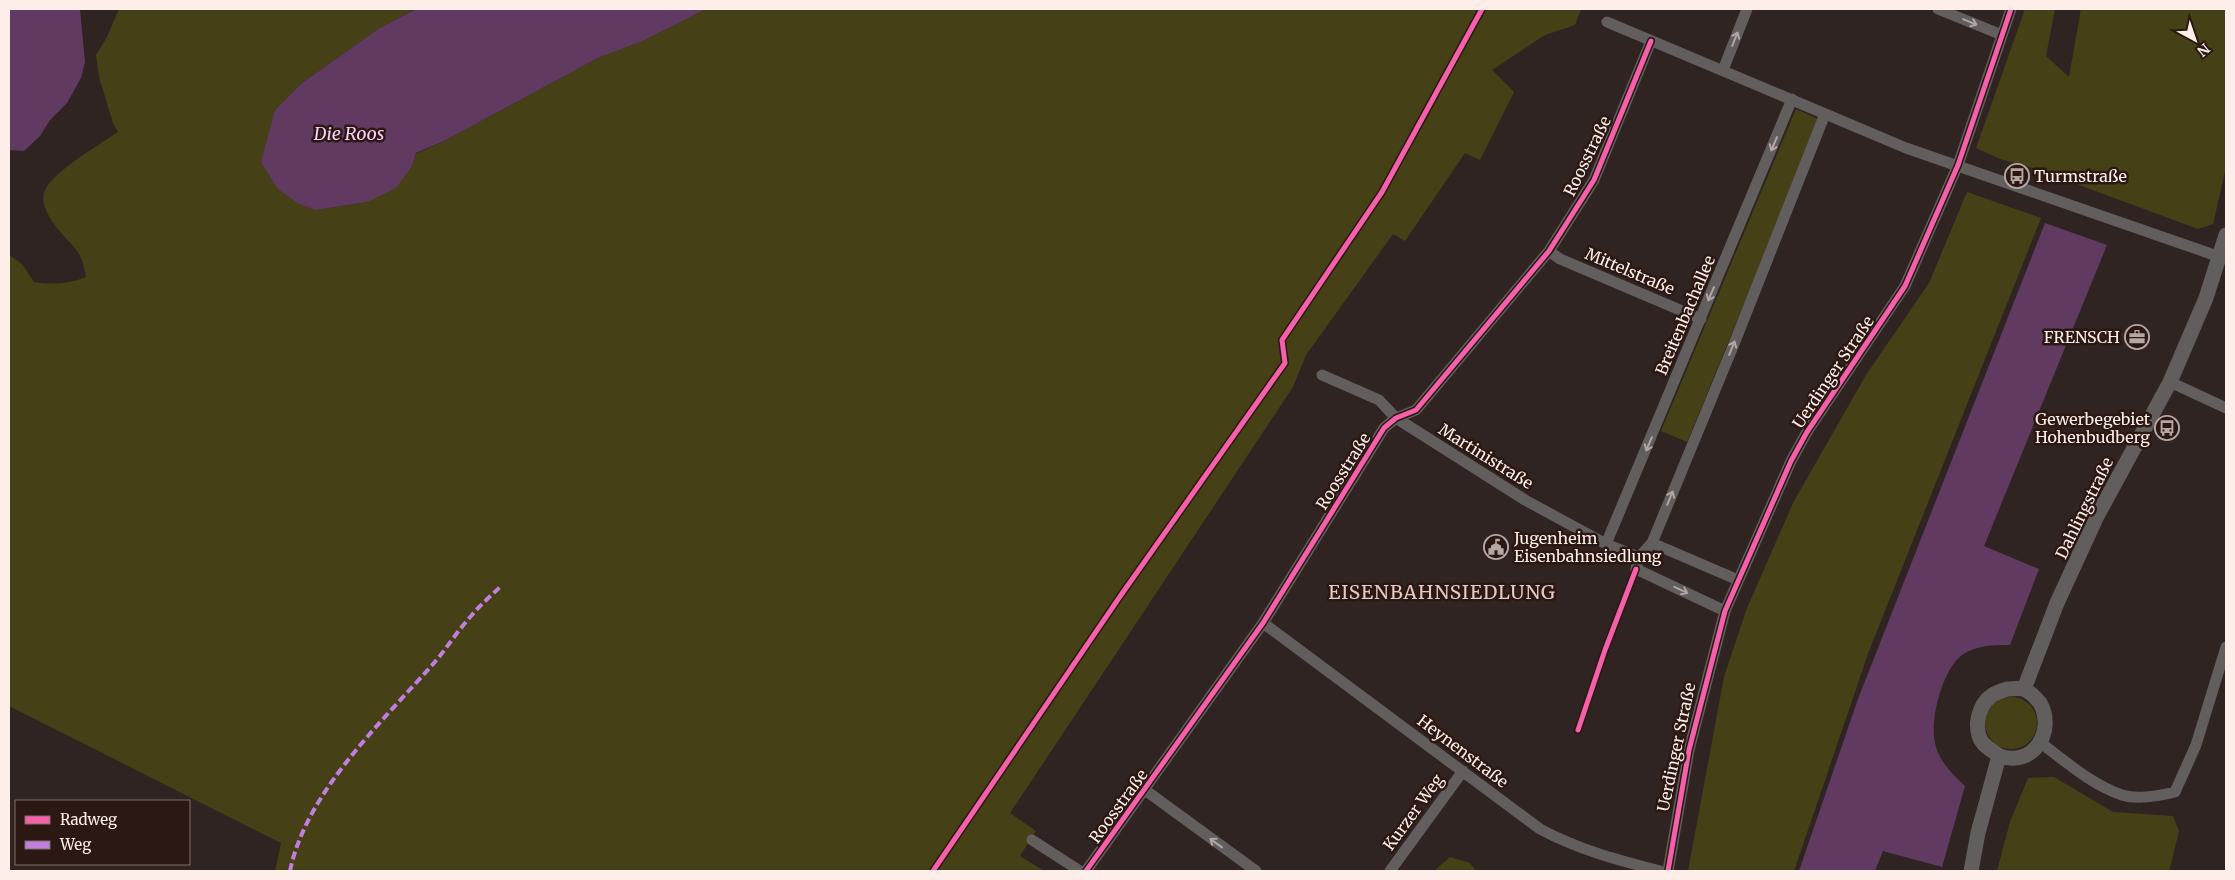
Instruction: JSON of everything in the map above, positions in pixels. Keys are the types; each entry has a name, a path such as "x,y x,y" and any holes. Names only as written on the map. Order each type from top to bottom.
{"street":[{"path":"1722,70 1747,9"},
{"path":"1938,9 2002,35"},
{"name":"Uerdinger Straße","path":"1668,871 1689,750 1725,611 1791,462 1807,432 1905,286 1958,165 2011,9"},
{"path":"1607,22 1906,148 2220,257"},
{"name":"Roosstraße","path":"1086,871 1263,623 1384,428 1396,418 1416,410 1548,251 1594,180 1651,41"},
{"name":"Breitenbachallee","path":"1606,544 1792,99"},
{"path":"1725,611 1636,569 1639,557 1652,543 1738,335 1825,114"},
{"name":"Dahlingstraße","path":"2024,689 2057,603 2096,518 2170,382 2206,298 2226,235"},
{"name":"Mittelstraße","path":"1548,251 1560,259 1700,319"},
{"name":"Martinistraße","path":"1322,375 1379,400 1396,418 1525,500 1606,544 1639,557"},
{"path":"2170,382 2226,408"},
{"path":"1652,543 1738,580"},
{"name":"Heynenstraße","path":"1263,623 1540,829 1566,843 1598,855 1660,871"},
{"path":"2041,743 2094,781 2122,795 2143,797 2175,792 2196,745 2226,647"},
{"path":"2007,689 2024,689 2036,698 2044,711 2046,723 2041,743 2027,754 2013,758 1999,756 1984,745 1977,729 1979,713 1990,697 2007,689"},
{"path":"1971,871 1978,833 1999,756"},
{"name":"Kurzer Weg","path":"1390,871 1463,771"},
{"path":"1145,790 1256,871"},
{"path":"1032,840 1080,871"}],"shaded area":[{"path":"119,9 416,9 378,29 302,83 275,110 316,210 367,202 412,166 416,154 444,141 598,58 643,41 706,9 1581,9 1575,25 1545,35 1492,70 1514,92 1480,160 1465,153 1405,241 1393,234 1306,355 1293,387 1010,813 1036,831 1020,856 1044,871 275,871 281,843 9,706 9,255 22,264 34,282 60,283 86,277 79,254 57,228 43,200 45,190 58,175 118,132 113,123 99,77 96,55 107,37"},
{"path":"2025,9 2055,9 2046,56 2069,77 2081,9 2226,9 2226,167 2213,224 2198,229 2036,169 2000,159 1976,148"},
{"path":"1796,109 1820,120 1687,442 1661,431"},
{"path":"1967,192 2041,218 1869,651 1794,871 1688,871 1724,677 1747,608 1794,501 1866,375 1929,283"},
{"path":"2006,697 2016,697 2030,704 2037,718 2037,728 2030,742 2016,749 2006,749 1996,745 1989,738 1985,728 1985,718 1989,708 1996,701"},
{"path":"2054,777 2113,812 2173,816 2179,831 2169,871 1997,871 2010,822 2028,778"},
{"path":"1450,857 1470,863 1476,871 1434,871"}],"water":[{"path":"9,9 80,9 85,62 81,78 67,103 50,120 40,136 24,151 9,150"},
{"name":"Die Roos","path":"416,9 706,9 643,41 598,58 444,141 416,153 412,166 396,188 367,202 316,210 299,204 278,189 261,162 275,110 302,83 378,29"},
{"path":"2045,223 2107,245 1984,546 2039,569 2010,645 1979,647 1962,655 1948,672 1938,698 1934,725 1936,747 1944,763 1965,786 1942,867 1883,851 1875,871 1799,871 1858,699"}],"marked path":[{"path":"290,871 299,842 312,813 348,760 434,663 475,611 502,585"}],"cycle path":[{"path":"933,871 1121,595 1285,363 1282,340 1382,192 1482,9"},
{"path":"1668,871 1689,750 1725,611 1791,461 1807,432 1905,286 1958,165 2011,9"},
{"path":"1086,871 1263,623 1384,428 1396,418 1416,410 1549,251 1594,180 1651,41"},
{"path":"1578,730 1605,650 1636,569"}],"place":[{"name":"Turmstraße","path":"2017,176"},
{"name":"FRENSCH","path":"2137,337"},
{"name":"Gewerbegebiet Hohenbudberg","path":"2167,428"},
{"name":"Jugenheim Eisenbahnsiedlung","path":"1496,547"}],"district":[{"name":"EISENBAHNSIEDLUNG","path":"1442,592"}]}
